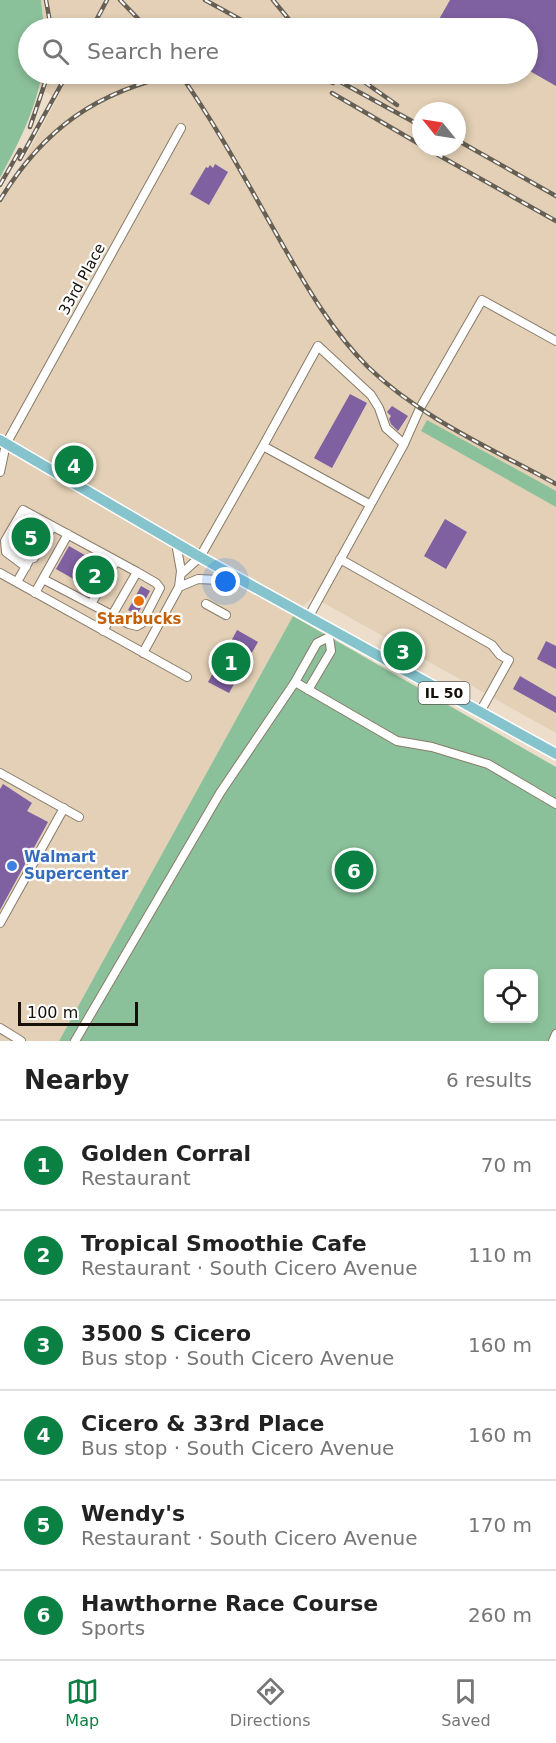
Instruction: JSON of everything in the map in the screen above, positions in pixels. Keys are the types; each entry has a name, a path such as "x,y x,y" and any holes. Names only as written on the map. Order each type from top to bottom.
{"main road":[{"name":"IL 50","path":"2,444 308,618 330,634 556,754"}],"lane":[{"name":"33rd Place","path":"0,471 2,444 181,128"},
{"path":"308,618 404,444 420,408 482,300 556,341"},
{"path":"181,574 200,557 318,346 371,395 379,408 386,428 404,444"},
{"path":"263,446 369,504"},
{"path":"28,563 6,552 5,541 23,510 137,572 156,583 160,588 147,615 137,626 112,616 43,579"},
{"path":"17,582 51,529 27,516 23,518 10,540 12,549 28,563"},
{"path":"35,593 68,534"},
{"path":"143,653 179,587 181,574 176,543"},
{"path":"340,559 492,645 500,655 508,660 480,712"},
{"path":"91,604 116,561"},
{"path":"104,631 137,572"},
{"path":"0,573 187,677"},
{"path":"179,587 198,579 242,581"},
{"path":"206,604 226,615"},
{"path":"75,1041 207,814 295,682 317,643 330,634"},
{"path":"308,690 331,651 330,634"},
{"path":"295,682 397,741 432,747 488,764 556,804"},
{"path":"0,773 79,817"},
{"path":"0,923 63,808"},
{"path":"0,1028 21,1041"},
{"path":"553,1041 556,1034"}],"shaded area":[{"path":"41,0 556,0 556,494 551,504 556,507 556,733 313,597 293,616 59,1041 0,1041 0,204 57,99 39,88 40,84 538,84 538,18 43,18"}],"green space":[{"path":"0,0 41,0 43,18 18,18 18,84 40,84 20,140 0,178"},
{"path":"427,420 556,491 556,507 421,431"},
{"path":"293,616 556,767 556,1041 59,1041"}],"building":[{"path":"450,0 556,0 556,86 538,76 538,18 440,18"},
{"path":"215,164 228,172 209,205 190,194 206,167 210,165 213,168"},
{"path":"350,394 367,403 332,468 314,458"},
{"path":"392,406 408,416 398,431 391,424 389,419 391,416 387,412"},
{"path":"445,519 467,532 446,569 424,556"},
{"path":"32,522 42,531 29,551 19,545"},
{"path":"69,546 104,566 91,589 56,569"},
{"name":"Starbucks","path":"141,586 150,591 137,615 128,610"},
{"path":"237,630 258,642 229,693 208,682 218,664 210,660 217,648 225,653"},
{"path":"546,641 556,646 556,669 537,659"},
{"path":"520,676 556,697 556,713 513,689"},
{"name":"Walmart Supercenter","path":"3,784 32,803 27,811 48,822 0,910 0,789"}],"railway":[{"path":"46,0 49,18"},
{"path":"97,18 107,0"},
{"path":"120,0 137,18"},
{"path":"205,0 238,18"},
{"path":"273,0 288,18"},
{"path":"30,127 45,84"},
{"path":"20,159 61,84"},
{"path":"0,200 35,152 54,133 75,116 98,102 142,84"},
{"path":"187,84 221,138 313,296 355,354 389,385 434,417 556,484"},
{"path":"344,84 412,121"},
{"path":"367,84 397,105"},
{"path":"332,93 412,140"},
{"path":"466,145 556,196"},
{"path":"0,185 20,150"},
{"path":"440,156 556,221"}],"place":[{"name":"Cicero & 33rd Place","path":"74,465"},
{"name":"Wendy's","path":"31,537"},
{"name":"Tropical Smoothie Cafe","path":"95,575"},
{"name":"Starbucks","path":"139,601"},
{"name":"3500 S Cicero","path":"403,651"},
{"name":"Golden Corral","path":"231,662"},
{"name":"Walmart Supercenter","path":"12,866"},
{"name":"Hawthorne Race Course","path":"354,870"}]}
